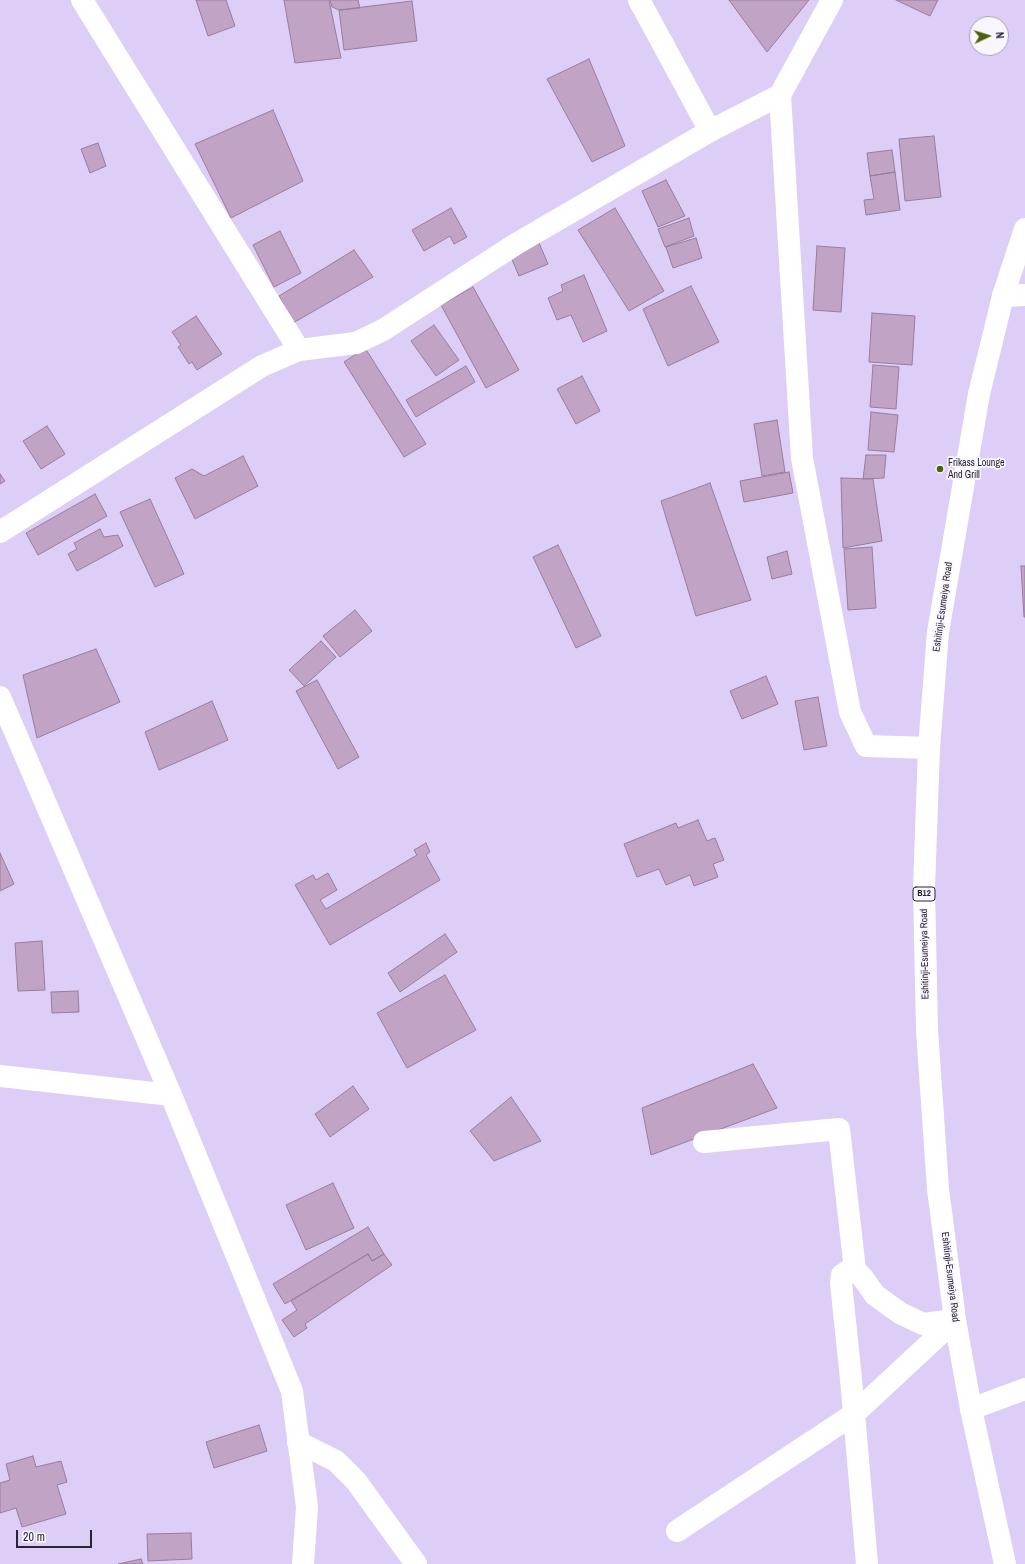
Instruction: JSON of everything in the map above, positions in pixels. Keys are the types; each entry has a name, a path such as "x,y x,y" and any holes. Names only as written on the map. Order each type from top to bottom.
{"main road":[{"path":"82,0 299,350"},
{"path":"639,0 710,131"},
{"path":"832,0 780,95 802,458 850,712 866,746 929,748"},
{"path":"0,532 262,366 299,350 356,343 383,330 516,244 710,131 780,95"},
{"name":"Eshitinji-Esumeiya Road","path":"1005,1564 971,1408 955,1320 938,1189 927,1030 924,888 929,748 938,632 979,394 1003,296 1025,228"},
{"path":"1003,296 1025,295"},
{"path":"0,697 171,1095 292,1391 306,1506 303,1564"},
{"path":"0,1076 171,1095"},
{"path":"704,1142 839,1129 855,1270 876,1295 900,1313 923,1324 955,1320"},
{"path":"855,1270 848,1271 842,1275 841,1284 867,1564"},
{"path":"677,1531 854,1414 955,1320"},
{"path":"971,1408 1025,1389"},
{"path":"298,1442 336,1461 356,1481 416,1564"}],"building":[{"path":"196,0 226,0 235,26 208,36"},
{"path":"284,0 329,0 341,58 295,63"},
{"path":"330,0 358,0 360,8 339,10 332,7"},
{"path":"729,0 809,0 767,52"},
{"path":"896,0 938,0 930,16"},
{"path":"412,1 417,41 344,50 339,10"},
{"path":"589,59 625,146 592,162 547,79"},
{"path":"273,110 303,181 231,218 195,144"},
{"path":"934,136 941,197 905,201 899,139"},
{"path":"98,143 106,166 90,173 81,149"},
{"path":"892,150 895,172 870,176 867,153"},
{"path":"895,172 900,210 866,215 864,200 874,199 870,176"},
{"path":"666,180 685,216 658,227 642,191"},
{"path":"451,208 467,237 454,244 450,236 424,251 412,230"},
{"path":"615,208 664,291 629,311 578,230"},
{"path":"689,218 694,236 665,247 658,229"},
{"path":"280,231 301,273 274,287 253,245"},
{"path":"696,238 702,258 673,268 666,247"},
{"path":"539,243 548,264 519,276 510,255"},
{"path":"817,246 845,248 841,312 813,310"},
{"path":"354,250 373,277 293,323 279,296"},
{"path":"584,275 607,331 583,342 571,315 557,320 548,298 563,291 561,285"},
{"path":"691,286 719,342 668,366 643,309"},
{"path":"473,287 519,370 486,388 441,305"},
{"path":"872,313 915,316 912,365 869,362"},
{"path":"196,316 222,354 197,370 192,362 189,364 178,347 181,345 172,332"},
{"path":"434,325 459,360 436,376 411,341"},
{"path":"365,348 426,444 404,457 344,362"},
{"path":"873,365 899,367 896,409 870,407"},
{"path":"466,366 475,382 416,417 406,400"},
{"path":"582,376 600,411 576,424 557,389"},
{"path":"871,412 898,415 894,452 868,450"},
{"path":"777,420 785,472 762,476 754,424"},
{"path":"47,426 65,454 41,469 23,441"},
{"path":"866,455 886,455 884,478 863,479"},
{"path":"243,456 258,486 195,519 175,478 192,469 204,476"},
{"path":"789,472 793,493 744,502 740,481"},
{"path":"0,474 5,481 0,484"},
{"path":"841,478 873,479 882,541 843,548"},
{"path":"710,483 751,600 696,616 661,501"},
{"path":"95,494 107,516 38,555 26,533"},
{"path":"150,499 184,574 155,587 120,512"},
{"path":"100,529 104,537 118,535 123,546 77,571 68,554 77,549 74,543"},
{"path":"558,545 601,636 576,648 533,557"},
{"path":"872,547 876,608 848,610 844,549"},
{"path":"787,551 792,574 772,579 767,557"},
{"path":"1021,566 1025,566 1025,617 1024,617"},
{"path":"355,610 372,631 340,657 323,636"},
{"path":"321,641 336,657 304,686 289,670"},
{"path":"96,649 120,702 37,738 23,675"},
{"path":"766,676 778,704 742,719 730,691"},
{"path":"317,680 359,757 338,769 296,691"},
{"path":"818,697 827,746 804,750 795,701"},
{"path":"212,701 228,740 159,770 145,732"},
{"path":"698,820 707,841 715,838 724,860 713,864 718,877 694,886 690,875 666,885 659,869 637,877 624,844 676,823 678,828"},
{"path":"426,843 430,852 426,855 440,880 330,945 295,885 313,875 316,880 328,873 337,890 320,900 326,909 417,855 414,850"},
{"path":"0,853 14,884 0,891"},
{"path":"445,934 457,952 400,992 388,973"},
{"path":"42,941 45,990 18,991 15,943"},
{"path":"445,975 476,1030 407,1068 377,1013"},
{"path":"78,991 79,1012 52,1013 51,992"},
{"path":"753,1064 777,1108 651,1155 642,1108"},
{"path":"353,1086 369,1109 330,1137 315,1114"},
{"path":"511,1097 541,1141 494,1161 470,1131"},
{"path":"333,1183 354,1228 306,1250 286,1205"},
{"path":"368,1227 384,1254 372,1261 368,1254 285,1304 273,1284"},
{"path":"368,1254 372,1261 384,1254 392,1265 305,1324 307,1328 294,1337 282,1320 297,1310 291,1301"},
{"path":"259,1425 267,1451 214,1468 206,1442"},
{"path":"33,1456 36,1467 61,1461 67,1482 57,1485 66,1514 22,1527 16,1508 0,1513 0,1483 10,1480 6,1464"},
{"path":"191,1533 192,1559 148,1561 147,1534"},
{"path":"141,1559 143,1564 118,1564"}],"place":[{"name":"Frikass Lounge And Grill","path":"940,469"}]}
